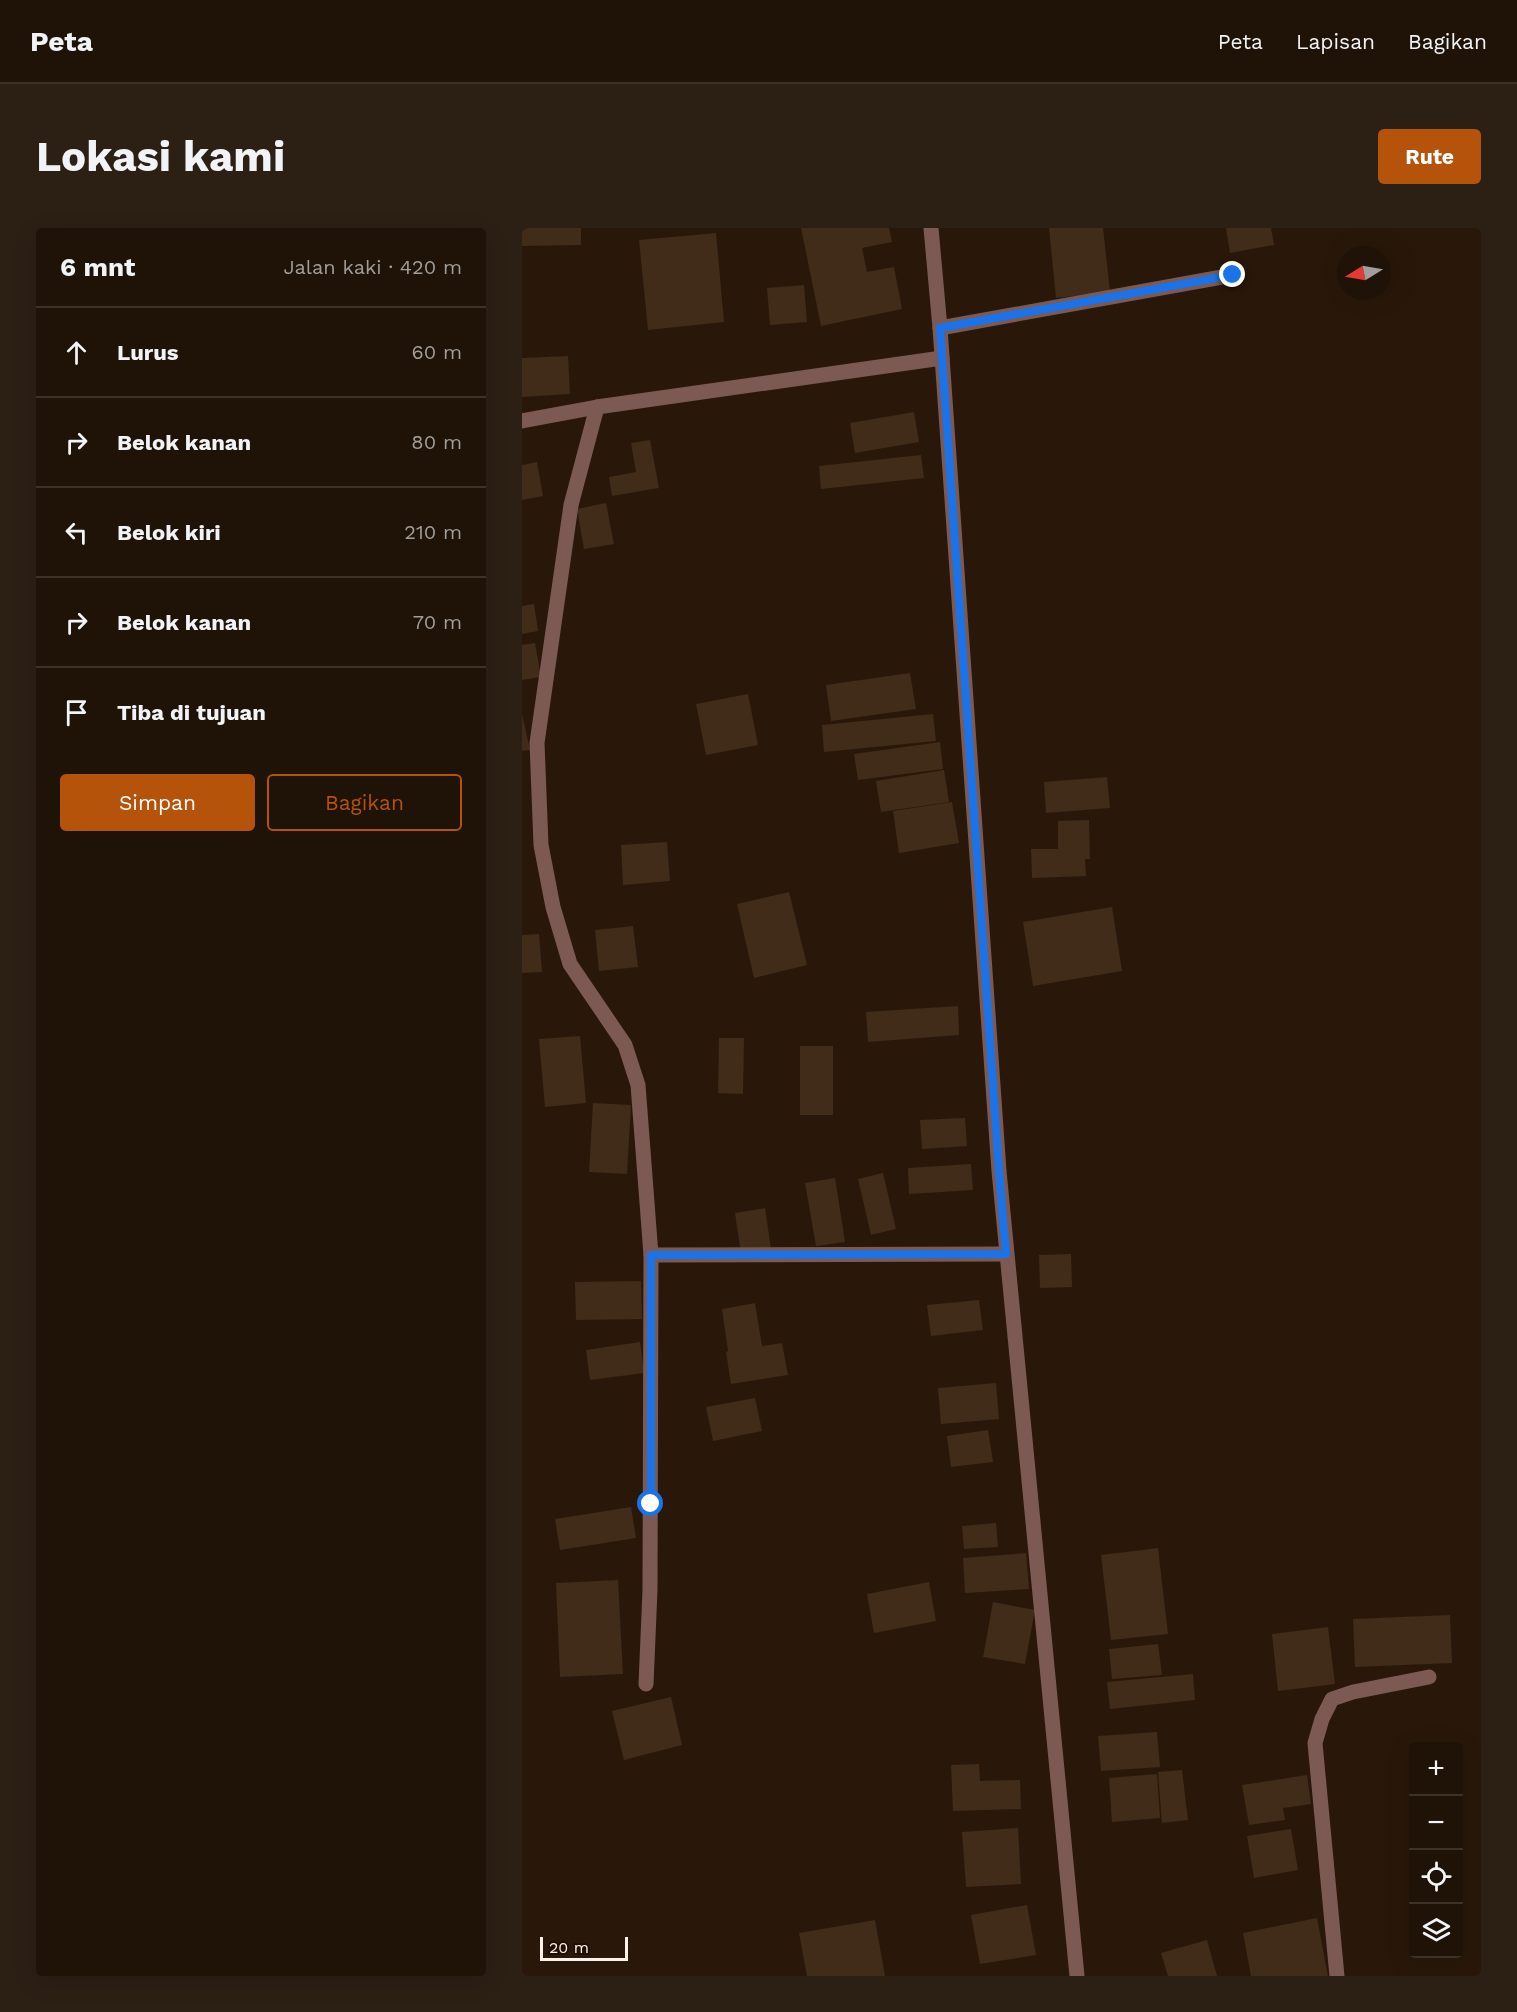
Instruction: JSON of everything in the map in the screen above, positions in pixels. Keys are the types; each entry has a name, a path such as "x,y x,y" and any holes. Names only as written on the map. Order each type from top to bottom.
{"street":[{"path":"931,228 999,1171 1077,1976"},
{"path":"940,328 1233,275"},
{"path":"522,421 597,407 942,358"},
{"path":"597,407 571,505 537,744 541,845 553,907 570,964 625,1045 638,1085 651,1255 650,1568 646,1684"},
{"path":"651,1255 1006,1254"},
{"path":"1337,1976 1315,1743 1322,1719 1332,1699 1353,1692 1429,1677"}],"building":[{"path":"522,228 581,228 581,245 522,246"},
{"path":"801,228 889,228 892,242 862,248 867,272 894,267 902,309 821,326"},
{"path":"1049,228 1103,228 1110,292 1056,298"},
{"path":"1226,228 1271,228 1274,245 1230,253"},
{"path":"716,233 724,322 648,330 639,240"},
{"path":"804,285 807,322 770,325 767,288"},
{"path":"568,356 570,394 522,397 522,358"},
{"path":"914,412 919,442 855,453 850,423"},
{"path":"650,440 659,488 612,496 609,477 636,472 631,443"},
{"path":"921,455 924,478 821,489 819,466"},
{"path":"537,462 543,496 522,500 522,465"},
{"path":"606,503 614,544 584,549 577,509"},
{"path":"534,604 538,631 522,634 522,606"},
{"path":"535,643 541,677 522,680 522,645"},
{"path":"910,673 916,709 831,721 826,685"},
{"path":"748,694 758,745 706,755 696,704"},
{"path":"522,714 530,750 522,751"},
{"path":"933,714 936,741 824,752 822,725"},
{"path":"940,742 943,769 858,780 854,754"},
{"path":"944,770 949,802 881,812 876,781"},
{"path":"1107,777 1110,808 1046,813 1044,782"},
{"path":"952,802 959,843 899,853 893,811"},
{"path":"1089,820 1090,859 1085,859 1086,876 1032,878 1031,849 1058,849 1058,821"},
{"path":"667,842 670,881 623,885 621,845"},
{"path":"789,892 807,965 754,978 737,904"},
{"path":"1112,907 1122,971 1033,986 1023,922"},
{"path":"633,926 638,967 599,971 595,930"},
{"path":"539,934 542,972 522,973 522,935"},
{"path":"958,1006 959,1035 868,1042 866,1012"},
{"path":"580,1036 586,1103 545,1107 539,1039"},
{"path":"719,1038 744,1038 743,1094 718,1093"},
{"path":"800,1046 833,1046 833,1115 800,1115"},
{"path":"593,1103 631,1105 627,1174 589,1172"},
{"path":"965,1118 967,1146 922,1149 920,1120"},
{"path":"971,1164 973,1190 909,1194 908,1168"},
{"path":"883,1173 896,1229 871,1235 858,1179"},
{"path":"835,1178 845,1242 816,1246 805,1183"},
{"path":"765,1208 771,1249 741,1253 735,1213"},
{"path":"1071,1254 1072,1287 1040,1288 1039,1255"},
{"path":"641,1281 642,1319 576,1320 575,1282"},
{"path":"979,1300 983,1330 931,1336 927,1305"},
{"path":"755,1303 762,1346 782,1343 788,1375 731,1384 722,1309"},
{"path":"640,1342 644,1373 590,1380 586,1350"},
{"path":"996,1383 999,1419 941,1424 938,1388"},
{"path":"755,1398 762,1431 713,1441 706,1407"},
{"path":"988,1430 993,1462 951,1467 947,1436"},
{"path":"631,1507 636,1538 560,1550 555,1519"},
{"path":"996,1523 998,1547 964,1549 962,1526"},
{"path":"1158,1548 1168,1634 1111,1640 1101,1555"},
{"path":"1026,1553 1029,1589 965,1593 963,1558"},
{"path":"618,1580 623,1674 560,1677 556,1583"},
{"path":"929,1582 936,1621 874,1633 867,1594"},
{"path":"993,1602 1035,1610 1025,1664 983,1657"},
{"path":"1450,1615 1452,1663 1355,1667 1353,1619"},
{"path":"1328,1627 1335,1684 1278,1691 1272,1634"},
{"path":"1158,1644 1162,1675 1112,1679 1109,1649"},
{"path":"1193,1674 1195,1700 1110,1709 1107,1682"},
{"path":"671,1697 682,1745 624,1760 612,1711"},
{"path":"1157,1732 1160,1767 1101,1771 1098,1736"},
{"path":"979,1764 980,1781 1020,1780 1021,1809 953,1811 951,1765"},
{"path":"1182,1770 1188,1820 1162,1823 1158,1772"},
{"path":"1157,1774 1160,1818 1112,1822 1109,1778"},
{"path":"1307,1775 1311,1804 1283,1808 1285,1820 1249,1825 1242,1785"},
{"path":"1018,1828 1021,1884 966,1887 962,1832"},
{"path":"1291,1829 1298,1870 1254,1878 1247,1836"},
{"path":"1027,1905 1036,1955 980,1964 971,1915"},
{"path":"1317,1918 1328,1976 1251,1976 1243,1933"},
{"path":"875,1920 885,1976 807,1976 799,1933"},
{"path":"1207,1940 1217,1976 1168,1976 1161,1953"}],"route":[{"path":"651,1504 651,1255 1006,1254 940,328 1233,275"}]}
